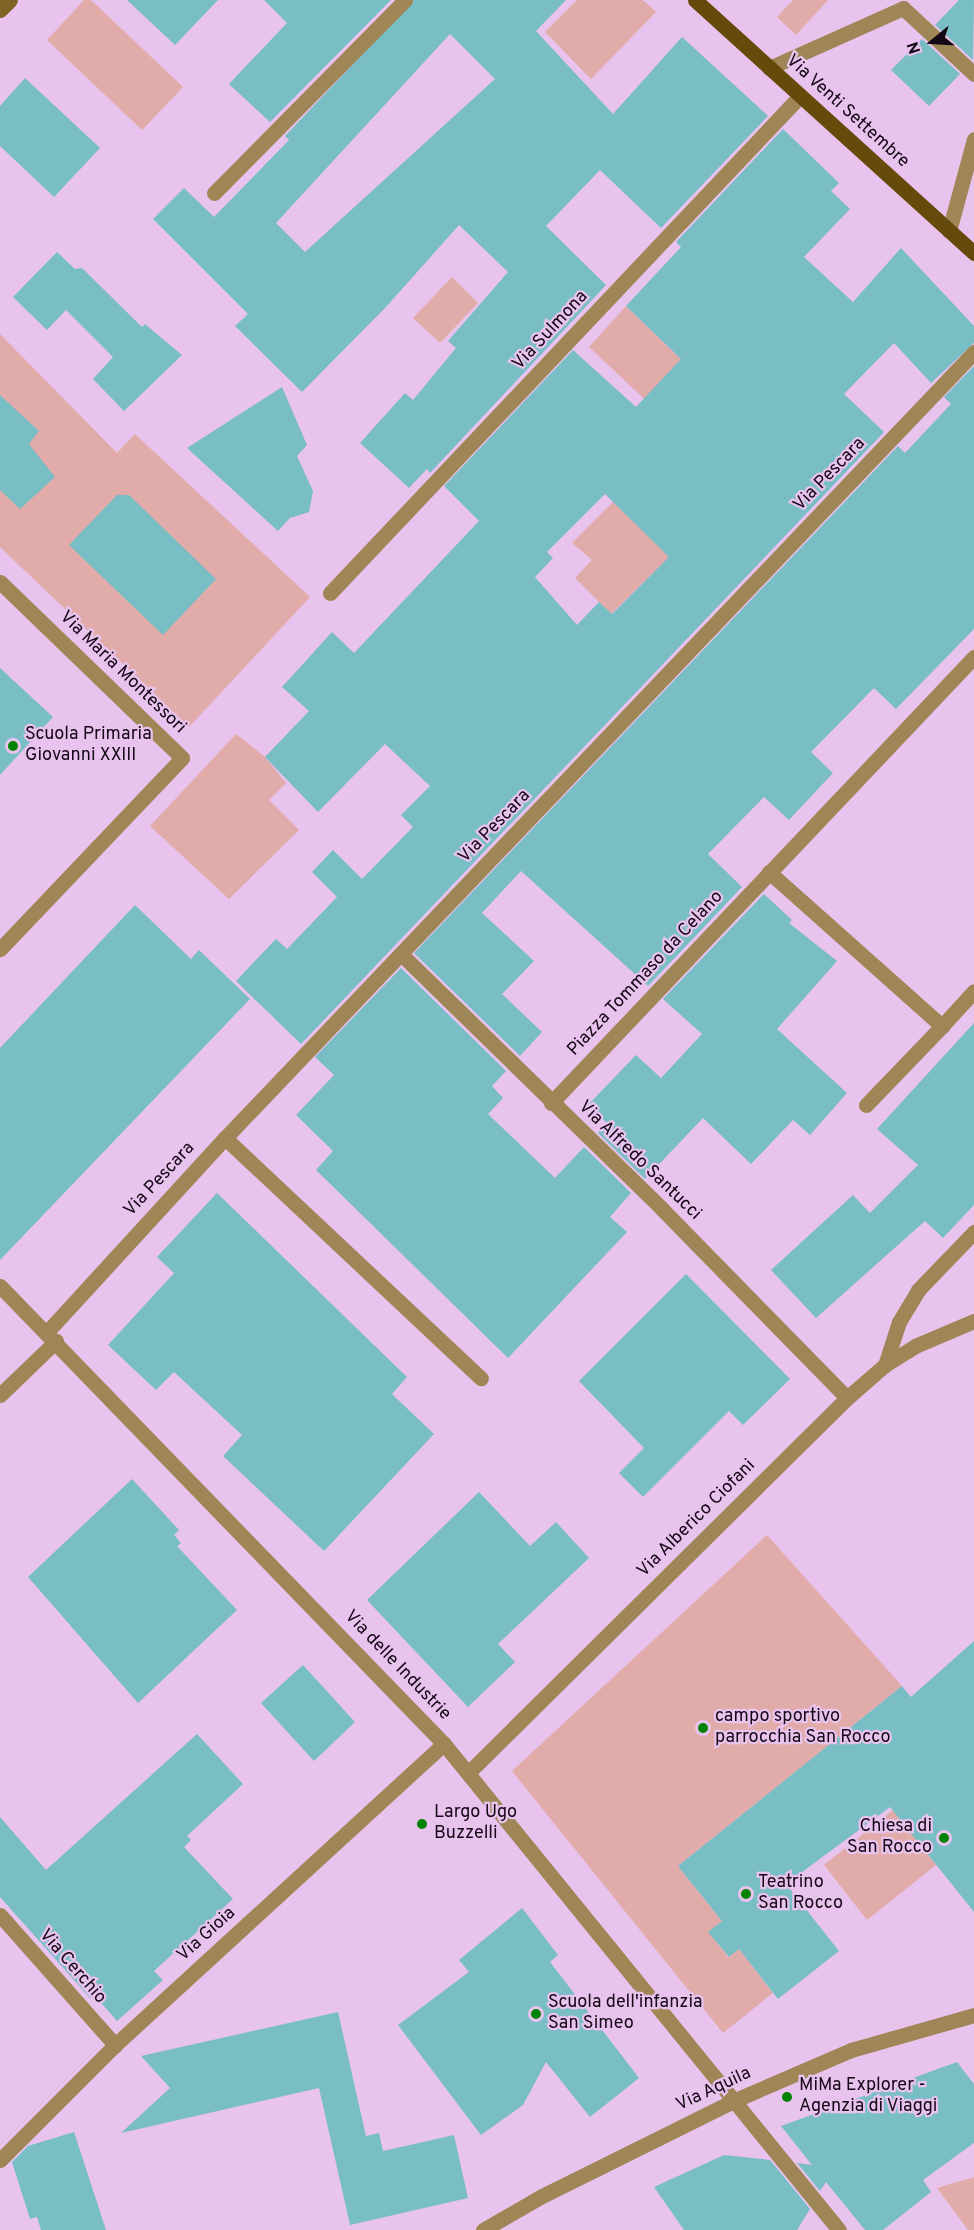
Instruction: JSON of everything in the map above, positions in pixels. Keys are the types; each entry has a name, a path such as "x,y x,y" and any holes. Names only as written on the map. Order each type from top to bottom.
{"main road":[{"path":"0,10 10,0"},
{"name":"Via Venti Settembre","path":"695,0 974,253"}],"street":[{"path":"214,193 405,0"},
{"path":"769,68 903,8 974,74"},
{"name":"Via Sulmona","path":"330,593 800,96"},
{"path":"949,231 974,139"},
{"name":"Via Pescara","path":"51,1336 225,1138 974,352"},
{"name":"Via Maria Montessori","path":"0,582 182,758 0,949"},
{"name":"Piazza Tommaso da Celano","path":"551,1103 974,657"},
{"path":"769,872 942,1026"},
{"name":"Via Alfredo Santucci","path":"401,954 662,1209 847,1398"},
{"path":"866,1105 974,991"},
{"path":"225,1138 481,1378"},
{"path":"885,1365 899,1322 918,1290 974,1232"},
{"name":"Via delle Industrie","path":"0,1286 51,1336 444,1744 839,2230"},
{"name":"Via Alberico Ciofani","path":"468,1773 847,1398 885,1365 915,1346 974,1321"},
{"path":"0,1395 51,1336"},
{"name":"Via Gioia","path":"0,2160 115,2046 444,1744"},
{"name":"Via Cerchio","path":"0,1915 115,2046"},
{"name":"Via Aquila","path":"483,2230 542,2196 733,2101 851,2050 974,2015"}],"shaded area":[{"path":"84,0 91,0 183,87 142,130 47,40"},
{"path":"577,0 643,0 656,12 591,79 545,32"},
{"path":"793,0 828,0 796,35 777,17"},
{"path":"452,277 478,303 440,343 413,318"},
{"path":"626,306 692,370 655,409 589,347"},
{"path":"0,334 117,453 135,434 310,597 189,727 0,547"},
{"path":"613,502 638,526 678,549 611,614 575,578 592,560 572,543"},
{"path":"236,734 265,757 286,783 269,800 299,830 229,899 150,826"},
{"name":"campo sportivo parrocchia San Rocco","path":"767,1535 902,1686 678,1866 722,1921 709,1932 728,1957 739,1949 773,1993 723,2033 512,1771"},
{"path":"893,1810 936,1865 867,1920 824,1865"},
{"path":"974,2177 974,2230 968,2230 937,2188"}],"building":[{"path":"127,0 218,0 175,45"},
{"path":"264,0 391,0 270,122 229,84 287,23"},
{"path":"414,0 566,0 536,31 613,114 682,37 768,116 661,228 600,170 546,226 606,285 430,473 427,469 409,488 360,443 405,393 413,400 456,348 448,341 508,272 459,225 386,307 302,392 235,326 248,314 153,219 184,188 214,217 289,140 285,136","holes":["450,34 495,79 305,252 276,223"]},
{"path":"959,0 974,0 973,60 935,25"},
{"path":"922,39 960,74 929,106 891,70"},
{"path":"25,78 100,148 54,197 0,146 0,106"},
{"path":"783,129 839,183 831,191 850,209 804,257 853,302 901,248 974,326 974,343 931,383 894,343 844,394 884,432 301,1044 236,981 276,939 287,949 337,897 312,872 333,850 362,879 413,827 401,815 430,786 385,744 318,812 265,757 309,711 282,687 332,632 354,653 479,521 444,486 573,350 636,407 681,359 626,306 681,247 676,242","holes":["605,494 669,557 612,614 599,602 577,625 535,577 553,558 547,552"]},
{"path":"57,252 75,269 82,268 142,327 145,324 182,355 124,411 93,379 113,357 66,310 47,330 13,297"},
{"path":"974,366 974,629 896,709 874,688 811,752 833,773 789,820 764,797 708,854 742,887 648,986 521,871 482,913 534,961 502,994 542,1032 520,1056 414,953 898,446 905,453 951,404 944,397"},
{"path":"282,387 307,445 297,456 313,491 309,512 290,518 278,531 187,448"},
{"path":"0,395 39,431 29,444 55,477 20,509 0,490"},
{"path":"117,495 129,495 216,579 163,635 69,545"},
{"name":"Scuola Primaria Giovanni XXIII","path":"0,668 53,717 0,775"},
{"path":"764,894 792,920 789,923 837,961 777,1029 847,1093 810,1135 793,1120 751,1164 703,1118 645,1179 598,1133 607,1123 588,1105 636,1055 661,1078 702,1034 663,999"},
{"path":"135,905 191,959 199,950 250,999 0,1260 0,1048"},
{"path":"401,968 506,1071 492,1086 503,1098 488,1114 555,1178 584,1147 631,1193 610,1217 627,1232 508,1358 316,1170 333,1151 296,1115 334,1075 315,1057"},
{"path":"974,1023 974,1205 943,1238 925,1221 816,1318 771,1270 853,1195 870,1213 918,1165 877,1129"},
{"path":"217,1193 407,1377 392,1394 434,1434 324,1551 223,1456 242,1435 174,1372 156,1390 108,1345 174,1273 157,1257"},
{"path":"686,1274 790,1379 743,1425 729,1411 643,1497 619,1473 644,1448 579,1381"},
{"path":"132,1479 179,1530 174,1535 181,1543 177,1546 237,1610 138,1703 28,1577"},
{"path":"479,1492 530,1546 556,1522 589,1558 498,1644 515,1662 468,1707 367,1600"},
{"path":"974,1641 974,1912 890,1807 786,1884 839,1951 778,1999 739,1949 729,1957 708,1932 722,1921 678,1866 902,1686 911,1697"},
{"path":"303,1665 355,1722 314,1761 261,1703"},
{"path":"197,1734 243,1784 187,1836 191,1840 184,1847 233,1899 154,1971 163,1980 117,2021 95,1996 91,1999 0,1897 0,1817 46,1870"},
{"name":"Scuola dell'infanzia San Simeo","path":"522,1908 558,1955 550,1962 639,2078 590,2117 546,2062 523,2105 481,2135 398,2025 469,1972 459,1960"},
{"path":"338,2012 366,2136 379,2133 383,2151 454,2135 468,2198 350,2225 319,2088 121,2133 170,2088 141,2056"},
{"path":"957,2062 974,2084 974,2143 923,2180 931,2192 883,2230 865,2230 826,2182 820,2191 797,2163 812,2165 781,2126"},
{"path":"74,2132 106,2230 41,2230 37,2217 30,2219 12,2162 28,2146"},
{"path":"724,2155 770,2160 810,2209 797,2230 684,2230 654,2187"}],"place":[{"name":"Scuola Primaria Giovanni XXIII","path":"13,746"},
{"name":"campo sportivo parrocchia San Rocco","path":"703,1728"},
{"name":"Largo Ugo Buzzelli","path":"422,1824"},
{"name":"Chiesa di San Rocco","path":"944,1838"},
{"name":"Teatrino San Rocco","path":"746,1894"},
{"name":"Scuola dell'infanzia San Simeo","path":"536,2014"},
{"name":"MiMa Explorer - Agenzia di Viaggi","path":"787,2097"}]}
